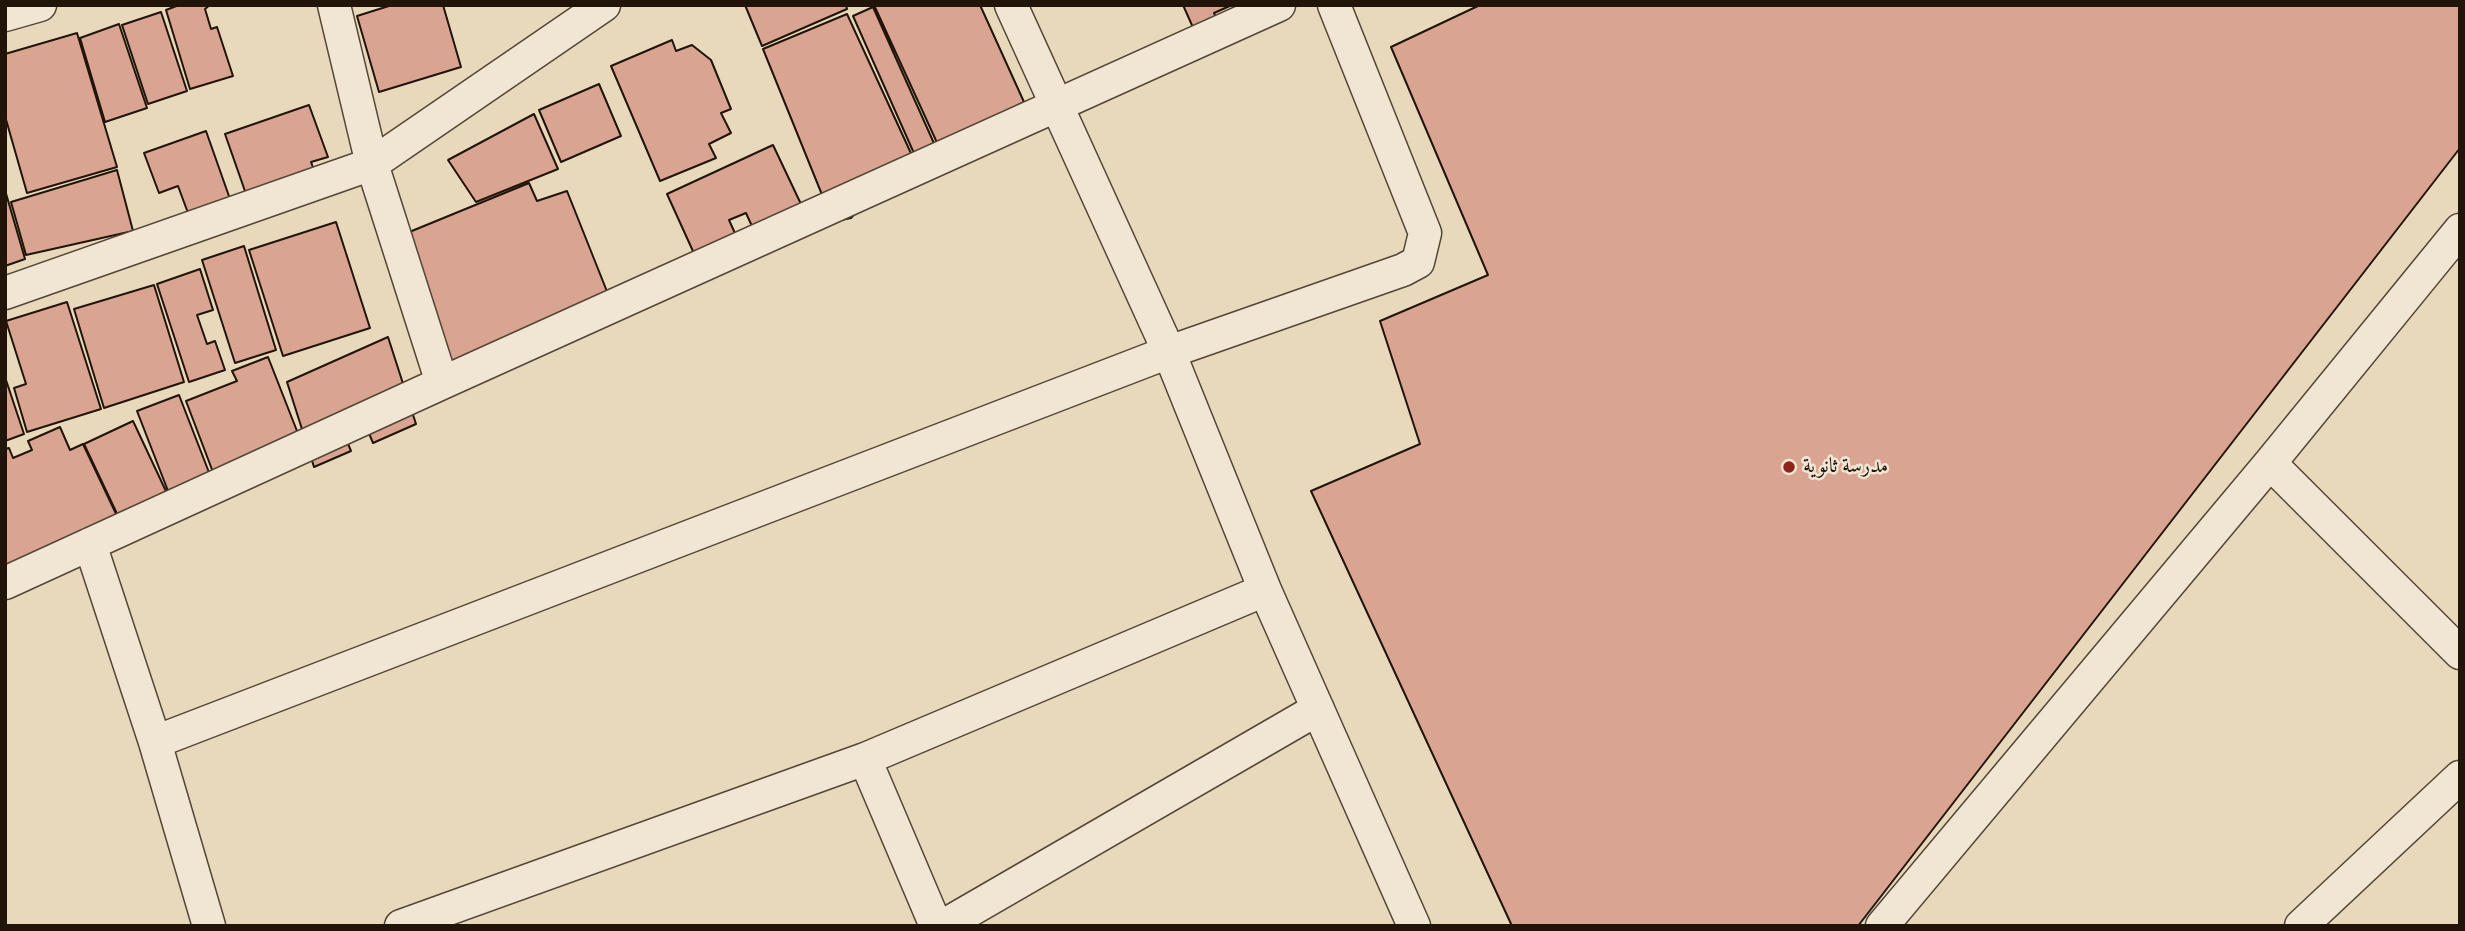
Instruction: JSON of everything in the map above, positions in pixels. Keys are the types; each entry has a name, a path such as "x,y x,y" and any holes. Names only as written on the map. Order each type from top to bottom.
{"street":[{"path":"5,15 40,5"},
{"path":"334,5 372,164 442,383"},
{"path":"5,293 372,164 604,5"},
{"path":"1011,5 1170,352 1265,590 1414,926"},
{"path":"5,583 1279,5"},
{"path":"155,742 1170,352 1404,270 1418,262 1425,233 1334,5"},
{"path":"1882,926 2270,463 2460,230"},
{"path":"2270,463 2460,653"},
{"path":"90,544 155,742 209,926"},
{"path":"401,926 864,759 1265,590"},
{"path":"943,926 1318,709"},
{"path":"864,759 936,926"},
{"path":"2301,926 2460,777"}],"building":[{"path":"179,5 210,5 205,9 211,29 217,27 233,76 190,89 166,10"},
{"path":"392,5 443,5 461,67 379,92 357,16"},
{"path":"745,5 846,5 847,9 762,46"},
{"path":"874,5 980,5 1024,102 939,147"},
{"path":"1183,5 1232,5 1214,13 1218,22 1195,32"},
{"name":"مدرسة ثانوية","path":"1480,5 2460,5 2460,148 1858,926 1512,926 1311,491 1420,444 1380,321 1488,275 1391,47"},
{"path":"873,7 937,150 917,160 853,16"},
{"path":"161,12 187,91 148,104 122,25"},
{"path":"847,14 915,162 898,192 877,204 872,195 851,218 841,220 829,212 763,49"},
{"path":"119,24 147,108 105,122 80,38"},
{"path":"77,33 117,167 27,193 5,116 5,54"},
{"path":"672,40 676,51 692,45 711,60 731,109 721,113 731,133 709,144 716,158 660,181 611,66"},
{"path":"599,84 621,136 561,162 539,110"},
{"path":"309,105 328,157 311,162 314,170 246,194 225,134"},
{"path":"534,114 558,169 476,202 448,160"},
{"path":"206,131 230,199 188,213 178,186 159,193 144,153"},
{"path":"773,145 809,221 760,244 746,213 729,220 743,251 702,271 667,194"},
{"path":"117,170 133,231 26,255 11,202"},
{"path":"529,183 537,201 567,191 610,299 447,371 402,235"},
{"path":"5,190 25,259 5,266"},
{"path":"336,222 370,328 283,356 249,250"},
{"path":"244,246 276,350 235,363 202,260"},
{"path":"200,269 213,310 197,315 207,344 215,341 225,370 189,382 157,284"},
{"path":"154,285 184,382 104,408 74,309"},
{"path":"67,302 101,409 27,432 14,388 26,384 6,321"},
{"path":"388,337 416,424 373,443 360,412 339,422 351,451 314,467 287,382"},
{"path":"268,357 306,454 219,488 186,401 237,381 232,371"},
{"path":"5,377 24,434 5,441"},
{"path":"179,395 217,493 175,509 137,411"},
{"path":"133,421 172,504 119,518 84,444"},
{"path":"60,427 70,450 83,444 118,518 5,576 5,449 9,448 13,458 32,450 28,441"}],"place":[{"name":"مدرسة ثانوية","path":"1789,467"}]}
